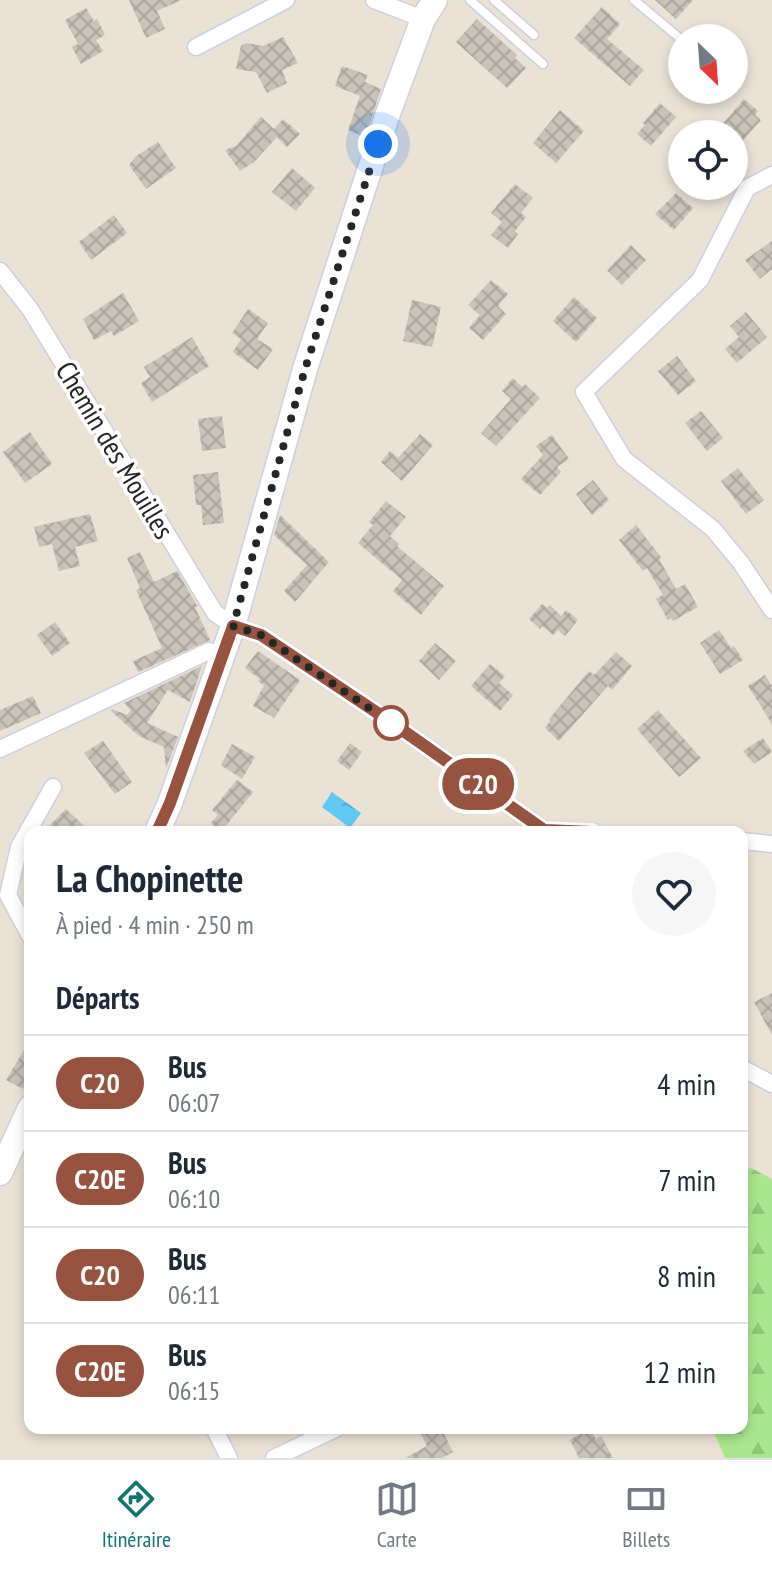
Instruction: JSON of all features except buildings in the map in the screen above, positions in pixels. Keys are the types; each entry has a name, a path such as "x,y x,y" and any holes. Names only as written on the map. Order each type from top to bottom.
{"street":[{"path":"196,47 286,0"},
{"path":"160,826 233,626 305,369 387,116 429,9 374,0"},
{"path":"772,175 747,188 700,280 584,392 624,459 713,529 741,563 772,610"},
{"name":"Chemin des Mouilles","path":"0,271 30,309 215,613 233,626"},
{"path":"233,626 261,635 391,722 535,826"},
{"path":"0,749 209,651 223,654"},
{"path":"31,826 53,787"},
{"path":"24,838 19,847 8,895 24,925"},
{"path":"748,842 772,844"},
{"path":"748,1071 772,1084"},
{"path":"0,1173 24,1121"},
{"path":"217,1434 229,1458"},
{"path":"274,1458 324,1434"}],"lane":[{"path":"470,0 543,64"},
{"path":"494,0 534,35"},
{"path":"634,0 668,28"}],"green space":[{"path":"751,1168 772,1179 772,1458 725,1458 715,1434 748,1434 748,1170"}],"water":[{"path":"332,792 361,813 351,826 347,826 322,807"}],"bus line":[{"name":"C20","path":"160,826 233,626 261,635 538,826"}],"route":[{"path":"378,144 305,369 233,626 261,635 391,723"}]}
